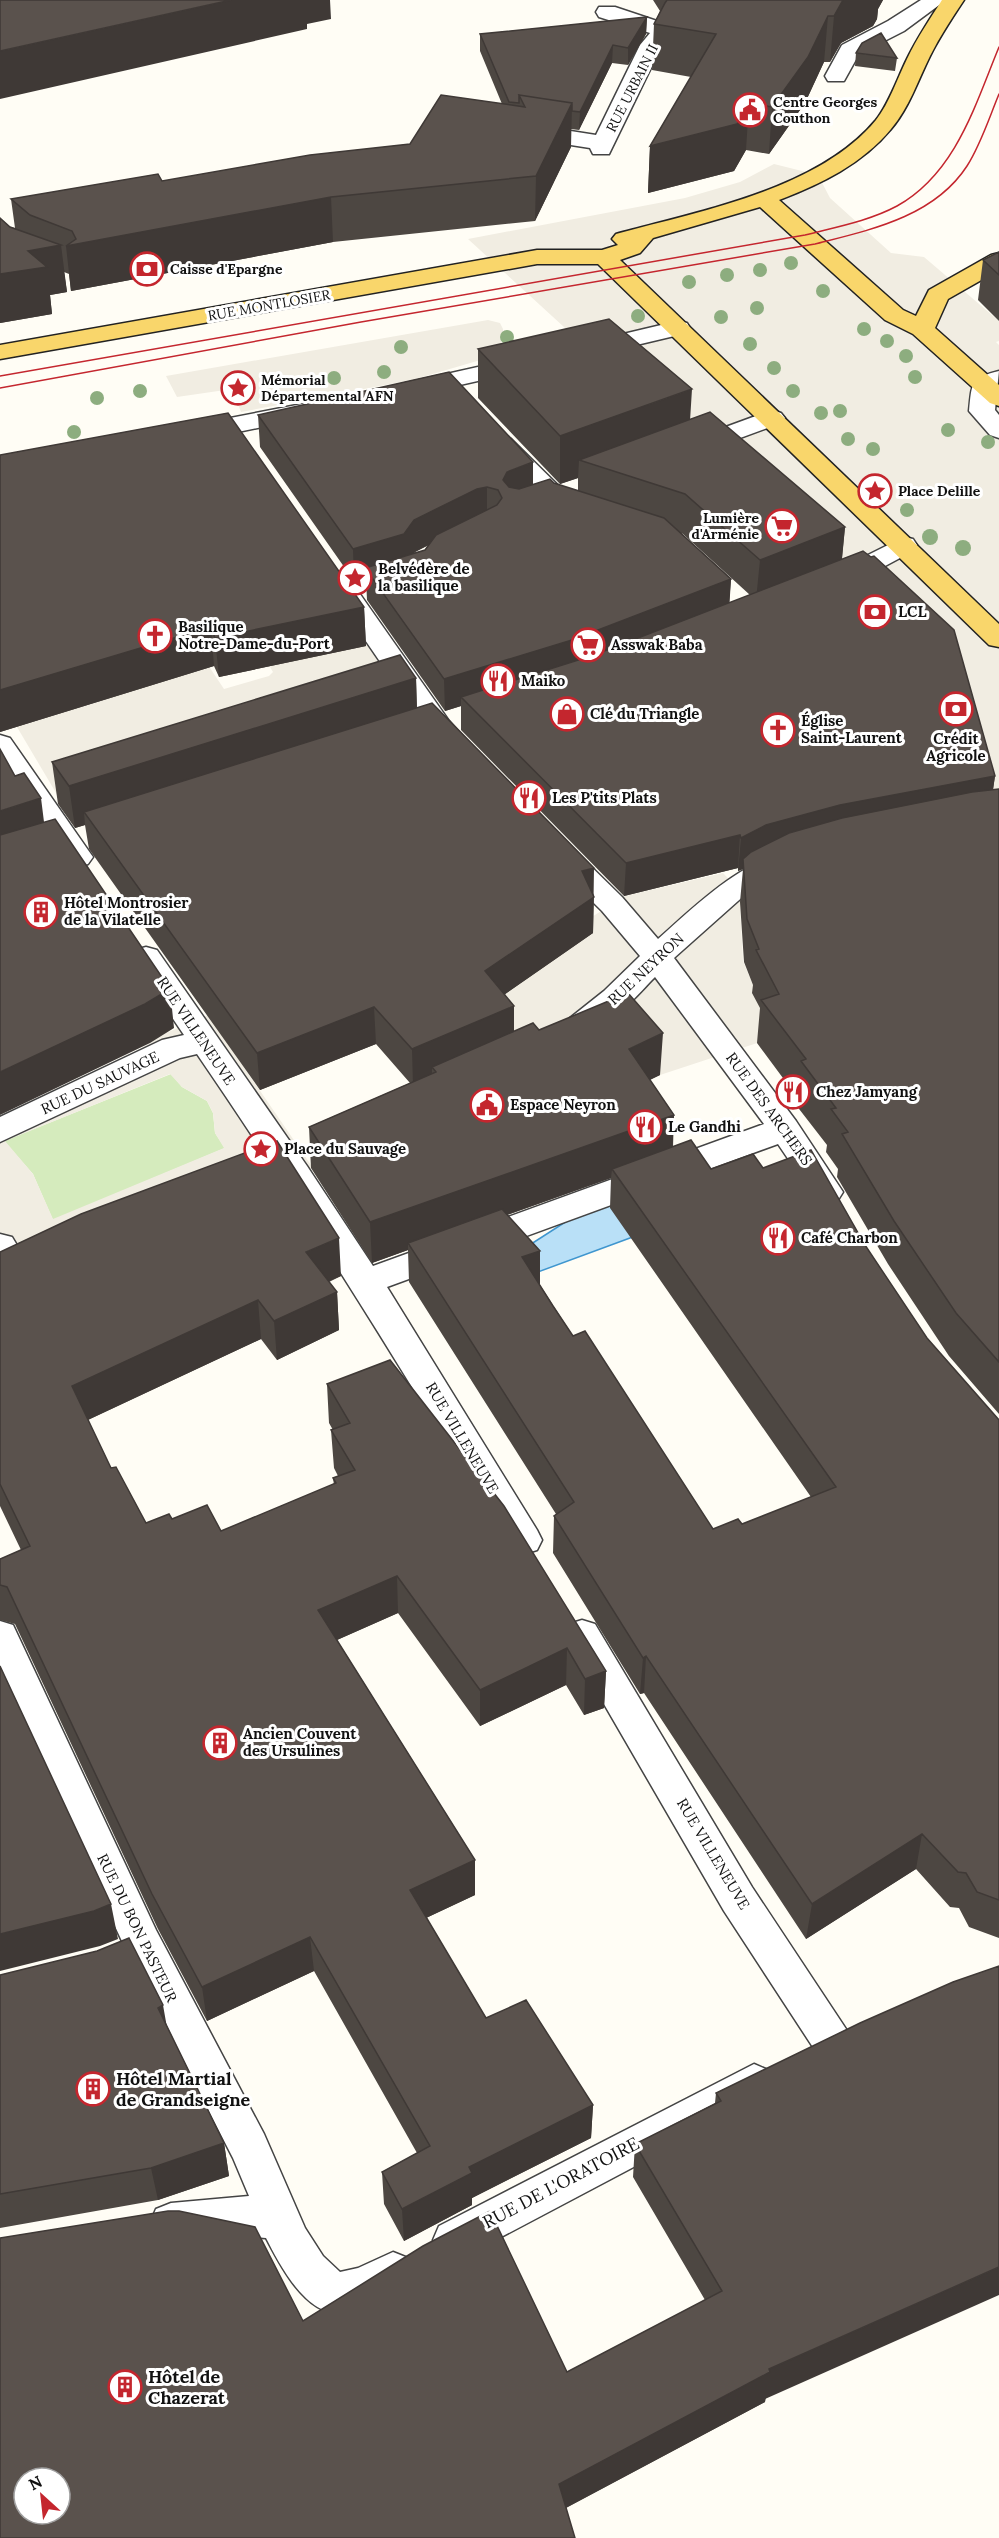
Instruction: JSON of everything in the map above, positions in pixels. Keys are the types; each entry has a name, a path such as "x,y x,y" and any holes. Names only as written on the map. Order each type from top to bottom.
{"main road":[{"path":"645,233 712,216 763,198 818,175 844,159 882,126 899,102 924,48 952,0"},
{"path":"763,198 894,315 922,329 994,386"},
{"name":"RUE MONTLOSIER","path":"537,257 570,244 612,233 645,233"},
{"name":"RUE MONTLOSIER","path":"0,352 537,257 604,257 632,248 645,233"},
{"path":"604,257 999,639"},
{"path":"922,329 938,295 999,260"}],"street":[{"name":"RUE URBAIN II","path":"501,128 603,146 651,45 664,31 733,0"},
{"path":"837,76 850,50 896,26 935,0"},
{"path":"607,12 664,31"},
{"path":"388,393 452,390 555,357 678,328"},
{"path":"994,386 982,411 999,430"},
{"path":"172,437 236,436 321,408"},
{"path":"666,457 772,418"},
{"path":"487,428 541,501 593,518"},
{"path":"541,501 583,487"},
{"path":"807,593 852,575 904,545"},
{"path":"328,567 439,727 470,759"},
{"path":"347,595 377,586"},
{"path":"0,744 80,840 95,882"},
{"name":"RUE DES ARCHERS","path":"540,833 612,904 657,957 785,1129 818,1176 839,1214"},
{"path":"39,853 80,840"},
{"name":"RUE NEYRON","path":"554,1039 585,1023 615,999 657,957 737,886 811,856"},
{"name":"RUE VILLENEUVE","path":"128,930 203,1042 298,1152 365,1282 544,1572"},
{"name":"RUE DU SAUVAGE","path":"0,1130 173,1048 203,1042"},
{"path":"365,1282 511,1233 558,1212 785,1129"},
{"path":"251,1171 298,1152"},
{"path":"5,1264 44,1256"},
{"name":"RUE VILLENEUVE","path":"562,1603 637,1725 738,1899 821,2051"},
{"name":"RUE DU BON PASTEUR","path":"0,1636 130,1955 249,2148 279,2219"},
{"name":"RUE DE L'ORATOIRE","path":"279,2219 304,2268 317,2283 337,2293 363,2287 821,2051"},
{"path":"133,2227 249,2216 279,2219"}],"green space":[{"path":"171,1074 182,1087 207,1101 213,1113 215,1133 225,1148 53,1220 33,1174 4,1141"}],"shaded area":[{"name":"Place Delille","path":"774,164 818,175 830,198 891,253 924,257 999,321 999,341 996,342 999,345 999,819 588,349 468,239 685,198 740,182"},
{"path":"488,320 500,323 503,338 498,348 484,359 412,380 241,412 232,389 177,397 166,376"},
{"path":"292,538 390,678 212,756 62,803 17,727 176,675 181,676 208,665 224,689 269,676 273,672 270,667 273,665"},
{"path":"723,873 745,896 740,906 743,961 775,1037 660,1075 539,1071 484,1006 592,934 587,920 625,896"},
{"name":"Place du Sauvage","path":"208,1015 313,1168 0,1273 0,1120 111,1067 166,1033","holes":["170,1074 182,1087 207,1101 213,1113 215,1133 224,1148 53,1219 33,1174 5,1141"]}],"water":[{"path":"612,1203 657,1228 527,1276 528,1246 570,1219"}],"building":[{"path":"0,0 231,0 0,51"},
{"path":"667,0 843,0 834,16 828,16 808,57 772,107 749,103 737,124 650,146 716,34 654,24"},
{"path":"647,17 628,48 613,45 580,112 572,111 572,103 519,95 519,103 509,102 480,34"},
{"path":"881,33 897,58 856,53 862,43"},
{"path":"441,95 525,107 519,95 572,103 536,176 331,197 66,246 76,239 72,231 30,215 11,199 158,174 162,181 310,155 410,144"},
{"path":"0,218 10,227 61,245 28,251 47,267 0,274"},
{"path":"999,252 999,275 983,260"},
{"path":"609,319 692,389 560,436 478,349"},
{"path":"449,372 533,462 507,472 503,480 509,487 519,489 550,479 554,483 664,518 731,579 572,640 444,679 365,568 425,550 436,535 497,505 502,498 498,490 487,487 477,489 414,520 404,534 353,549 258,415"},
{"path":"710,412 845,527 760,560 685,494 579,460"},
{"path":"228,413 364,607 215,638 211,627 0,690 0,455"},
{"path":"863,551 871,557 874,556 954,630 995,776 840,805 766,825 741,838 740,835 626,863 461,697 594,655"},
{"path":"400,655 416,678 69,786 52,762"},
{"path":"432,703 594,868 582,871 594,897 485,971 514,1006 412,1049 374,1007 257,1053 84,812"},
{"path":"0,749 15,776 24,773 41,798 0,811"},
{"path":"999,789 999,1362 956,1313 894,1221 842,1134 848,1132 831,1109 836,1108 801,1061 806,1059 761,1000 779,994 756,950 759,949 747,919 743,859 751,852 789,833 842,818 972,792"},
{"path":"55,819 170,989 145,1004 0,1072 0,835"},
{"path":"628,993 663,1033 629,1049 674,1115 370,1222 309,1127 436,1072 432,1067 533,1023 539,1030"},
{"path":"691,1140 711,1169 753,1154 763,1168 811,1150 865,1245 927,1338 999,1420 999,1900 977,1892 966,1873 958,1872 922,1834 812,1904 646,1656 643,1658 554,1516 574,1502 408,1243 502,1209 540,1251 522,1257 553,1306 573,1336 585,1331 713,1529 738,1519 742,1524 836,1487 612,1169"},
{"path":"277,1141 339,1238 306,1252 337,1292 274,1321 258,1300 72,1386 111,1468 116,1467 146,1523 169,1514 172,1519 207,1505 221,1531 336,1483 333,1478 355,1470 331,1430 350,1423 327,1384 390,1360 504,1506 606,1671 585,1679 567,1648 480,1690 397,1576 318,1610 475,1860 410,1890 486,2018 526,2000 593,2105 469,2167 472,2173 402,2209 382,2172 430,2146 310,1937 202,1987 152,1894 7,1587 0,1585 0,1559 30,1546 0,1484 0,1252 81,1214"},
{"path":"0,1666 111,1904 94,1911 0,1934"},
{"name":"Hôtel Martial de Grandseigne","path":"129,1938 163,2005 158,2008 224,2143 151,2168 0,2194 0,1975 97,1951"},
{"path":"999,1966 999,2267 769,2369 770,2372 559,2484 575,2538 0,2538 0,2238 168,2211 179,2211 255,2227 303,2321 423,2246 490,2211 567,2372 722,2291 635,2144 721,2101 716,2093 860,2023 953,1982"}],"tram line":[{"path":"0,376 805,235 864,220 897,206 917,192 949,156 972,114 999,47"},
{"path":"0,388 361,322 815,244 879,227 919,209 937,198 953,183 967,166 976,149 999,94"}],"place":[{"name":"Centre Georges Couthon","path":"750,110"},
{"name":"Caisse d'Epargne","path":"147,269"},
{"name":"Mémorial Départemental AFN","path":"238,388"},
{"name":"Place Delille","path":"875,491"},
{"name":"Lumière d'Arménie","path":"782,526"},
{"name":"Belvédère de la basilique","path":"355,578"},
{"name":"LCL","path":"875,612"},
{"name":"Basilique Notre-Dame-du-Port","path":"155,636"},
{"name":"Asswak Baba","path":"588,645"},
{"name":"Maiko","path":"498,681"},
{"name":"Crédit Agricole","path":"956,709"},
{"name":"Clé du Triangle","path":"567,714"},
{"name":"Église Saint-Laurent","path":"778,730"},
{"name":"Les P'tits Plats","path":"529,798"},
{"name":"Hôtel Montrosier de la Vilatelle","path":"41,912"},
{"name":"Chez Jamyang","path":"793,1092"},
{"name":"Espace Neyron","path":"487,1105"},
{"name":"Le Gandhi","path":"645,1127"},
{"name":"Place du Sauvage","path":"261,1149"},
{"name":"Café Charbon","path":"778,1238"},
{"name":"Ancien Couvent des Ursulines","path":"220,1743"},
{"name":"Hôtel Martial de Grandseigne","path":"93,2089"},
{"name":"Hôtel de Chazerat","path":"125,2387"}]}
